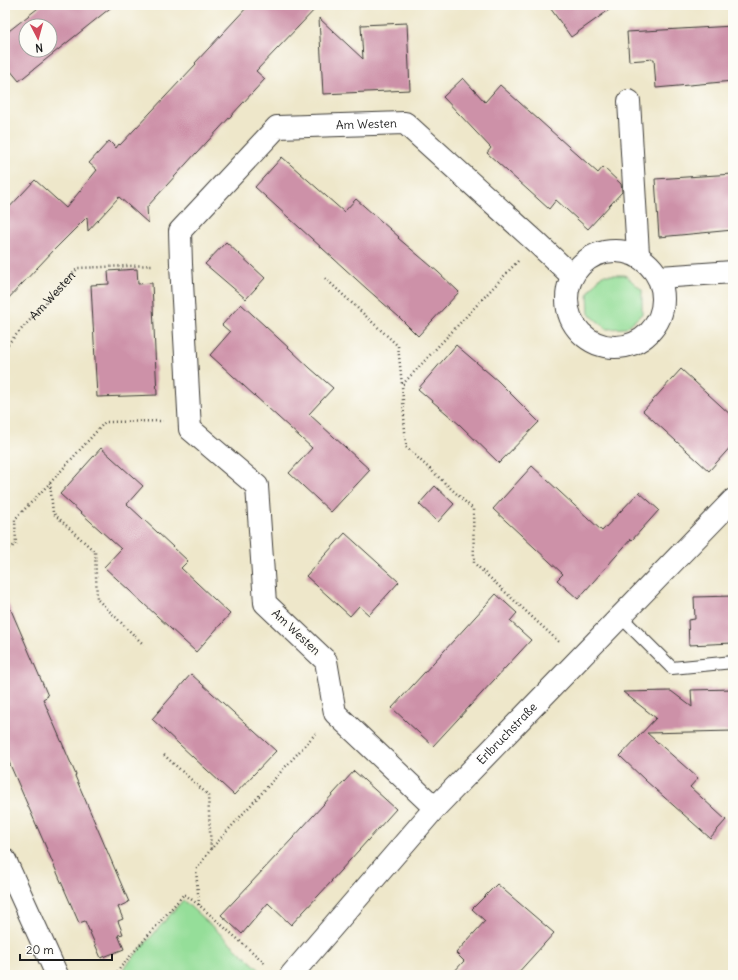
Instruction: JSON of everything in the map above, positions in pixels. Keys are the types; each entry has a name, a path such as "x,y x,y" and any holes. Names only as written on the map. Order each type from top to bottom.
{"street":[{"path":"629,101 638,254"},
{"name":"Am Westen","path":"334,713 326,661 265,603 257,486 190,428 180,231 277,127 405,123 571,275"},
{"path":"613,249 638,254 660,277 665,305 653,331 628,346 600,346 576,330 565,303 571,275 588,257 613,249"},
{"path":"660,277 733,272"},
{"name":"Erlbruchstraße","path":"291,975 435,808 733,500"},
{"path":"334,713 435,808"},
{"path":"5,860 57,975"}],"lane":[{"path":"620,616 672,668 733,662"}],"path":[{"path":"402,385 536,242"},
{"name":"Am Westen","path":"5,347 78,268 181,264"},
{"path":"325,278 398,346 406,447 473,509 474,564 578,660"},
{"path":"5,549 16,545 15,519 105,422 190,420"},
{"path":"50,483 53,513 95,552 97,600 144,645"},
{"path":"199,905 196,870 211,849 334,713"},
{"path":"164,755 208,795 211,849"},
{"path":"114,975 184,894 199,905 267,965"}],"green space":[{"path":"602,275 625,275 642,290 642,314 626,328 607,329 589,314 588,293"},
{"path":"183,900 260,970 256,975 118,975"}],"building":[{"path":"42,5 114,5 58,50 58,18 25,18"},
{"path":"249,5 319,5 256,71 265,79 147,207 148,223 119,197 88,231 87,217 5,302 5,212 35,180 66,208 97,170 89,163 109,141 116,148 119,144 120,145"},
{"path":"548,5 616,5 571,37"},
{"path":"319,18 363,59 361,25 407,23 410,90 323,94"},
{"path":"18,24 18,58 48,58 19,81 5,64 5,34"},
{"path":"733,26 733,81 656,88 654,59 629,61 627,32"},
{"path":"463,78 485,102 500,85 598,173 603,167 621,184 622,192 588,229 556,200 549,209 487,153 491,148 443,97"},
{"path":"282,157 344,212 356,199 459,292 418,336 399,317 255,187"},
{"path":"733,174 733,230 659,237 655,179"},
{"path":"226,242 265,278 246,299 205,264"},
{"path":"137,269 138,284 152,283 157,395 97,397 91,285 109,284 108,271"},
{"path":"241,304 333,388 309,414 370,470 331,512 289,473 312,448 210,355 230,332 222,325"},
{"path":"456,345 498,381 539,422 499,463 460,425 418,389"},
{"path":"681,369 733,417 733,444 709,471 643,411"},
{"path":"101,448 143,486 127,504 188,561 181,568 230,614 196,652 104,567 121,549 60,494"},
{"path":"532,466 602,531 639,492 659,510 578,599 557,580 563,574 493,509"},
{"path":"435,486 454,504 438,522 419,504"},
{"path":"345,533 399,582 369,615 359,606 350,616 306,576"},
{"path":"496,594 517,613 510,621 531,640 433,746 392,708"},
{"path":"5,596 48,696 43,699 129,902 118,907 123,919 118,921 123,934 118,935 124,949 101,958 85,921 79,923 5,753"},
{"path":"733,596 733,643 689,645 688,620 695,619 694,597"},
{"path":"191,674 276,751 234,795 152,719"},
{"path":"733,689 733,731 647,733 698,778 690,787 726,820 710,838 620,756 656,718 623,692 671,691 692,707 691,690"},
{"path":"354,771 396,809 291,925 268,903 242,934 221,915"},
{"path":"497,884 554,933 516,975 451,975 464,961 456,953 485,921 472,909"}]}
